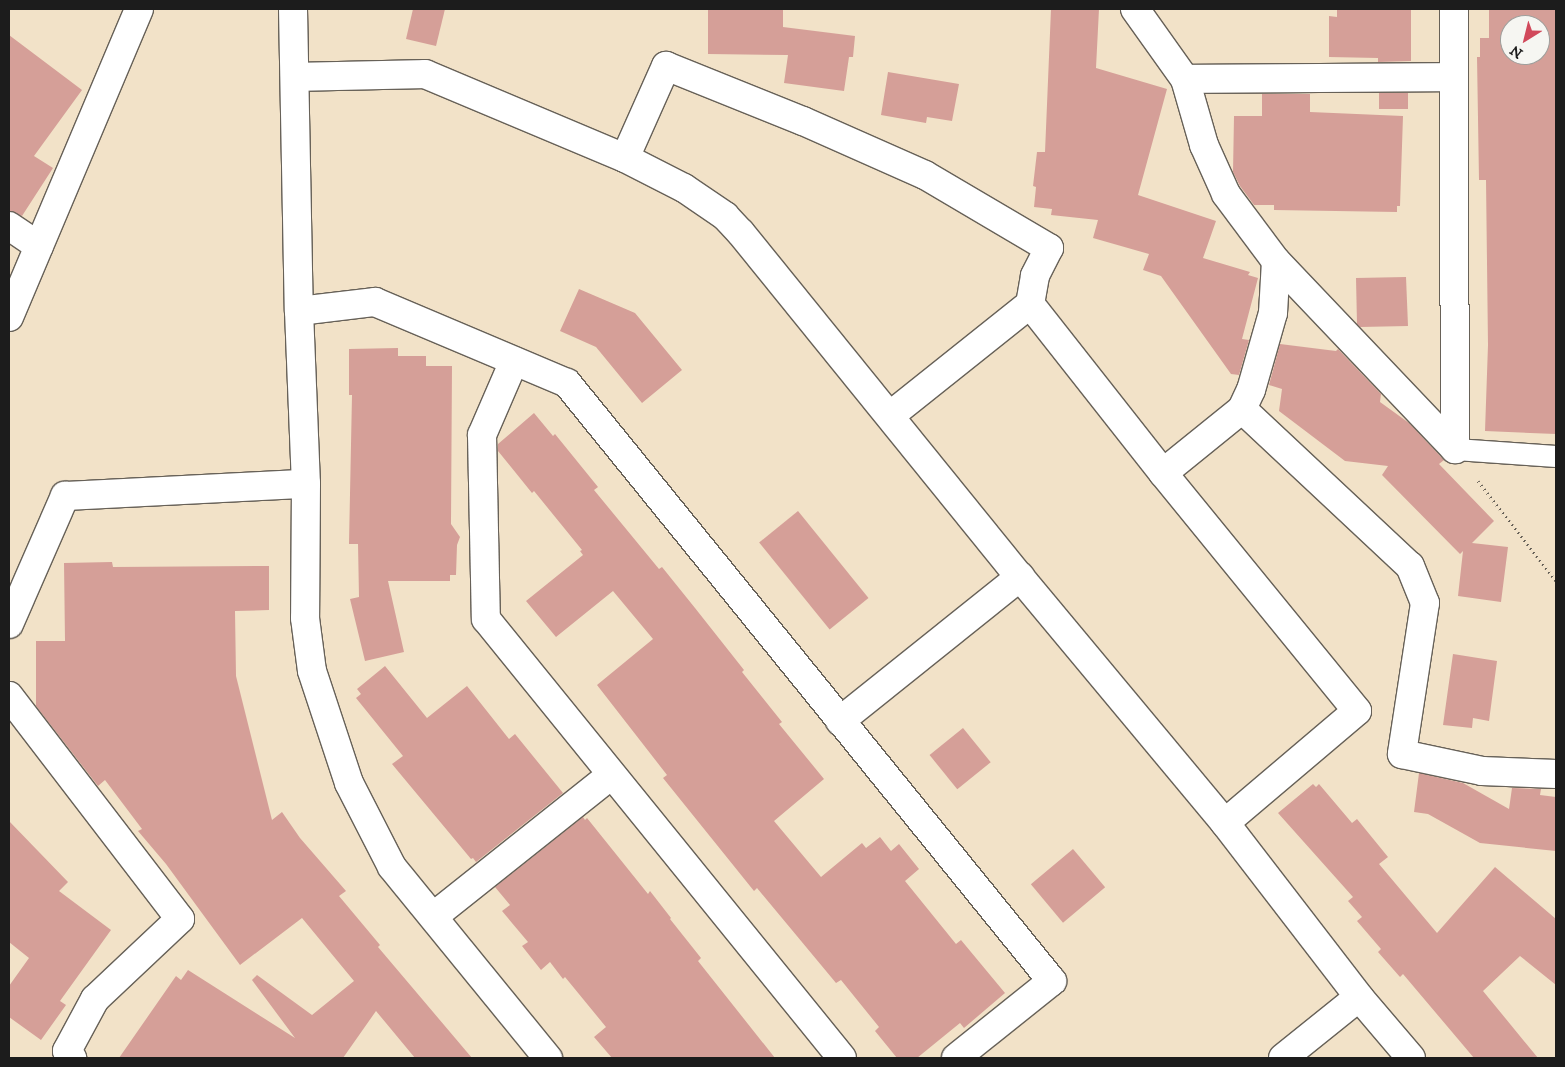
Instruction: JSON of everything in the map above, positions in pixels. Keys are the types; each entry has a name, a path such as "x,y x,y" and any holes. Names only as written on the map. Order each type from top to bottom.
{"street":[{"path":"9,317 139,9"},
{"path":"294,9 299,311 306,484 304,618 312,671 348,783 392,867 434,916 548,1058"},
{"path":"1135,9 1185,79 1204,145 1226,194 1276,261 1455,449"},
{"path":"1454,9 1455,449"},
{"path":"625,158 666,66 803,121 925,175 1049,248 1035,276 1030,304 891,415"},
{"path":"295,77 425,74 625,158 684,188 725,216 891,415 1020,577 1225,823 1359,997 1410,1058"},
{"path":"1185,79 1454,77"},
{"path":"9,226 39,246"},
{"path":"1162,473 1242,409 1252,390 1272,313 1276,261"},
{"path":"299,311 375,302 567,383 1052,981 956,1058"},
{"path":"1030,304 1162,473 1357,711 1225,823"},
{"path":"514,361 482,435 486,618 611,775 842,1058"},
{"path":"1242,409 1410,566 1425,603 1402,754 1482,771 1556,774"},
{"path":"9,624 65,496 306,484"},
{"path":"840,721 1020,577"},
{"path":"9,696 180,919 95,999 67,1052 72,1058"},
{"path":"434,916 611,775"},
{"path":"1283,1058 1359,997"}],"lane":[{"path":"1455,449 1556,456"}],"path":[{"path":"1455,449 1556,581"}],"building":[{"path":"413,9 445,9 436,46 406,39"},
{"path":"708,9 783,9 783,27 855,36 853,57 849,57 844,91 784,83 788,55 708,54"},
{"path":"1051,9 1099,9 1096,68 1167,89 1138,195 1216,221 1203,258 1250,272 1248,275 1258,278 1242,339 1249,340 1239,375 1231,374 1161,276 1143,270 1149,254 1093,238 1098,220 1051,215 1052,209 1034,207 1036,187 1033,186 1037,152 1045,152"},
{"path":"1337,9 1411,9 1411,61 1378,62 1378,58 1329,57 1329,16 1337,17"},
{"path":"1489,9 1556,9 1556,434 1485,431 1488,345 1486,180 1479,180 1477,57 1480,57 1480,38 1489,38"},
{"path":"9,35 82,90 34,156 53,168 22,216 9,211"},
{"path":"888,72 959,84 952,121 927,117 926,123 881,115"},
{"path":"1379,93 1408,93 1408,109 1379,109"},
{"path":"1262,94 1310,94 1310,112 1403,116 1400,206 1397,206 1397,212 1274,210 1274,205 1254,205 1240,186 1233,172 1234,116 1262,116"},
{"path":"1406,277 1408,326 1360,327 1357,324 1356,278"},
{"path":"579,289 635,313 682,370 642,403 596,347 560,331"},
{"path":"1280,344 1336,351 1338,349 1381,394 1380,402 1409,423 1444,460 1439,464 1494,521 1472,543 1508,547 1501,602 1458,596 1463,551 1460,554 1382,475 1388,466 1345,461 1279,411 1282,389 1269,385"},
{"path":"398,348 398,356 426,356 426,366 452,366 451,524 460,537 457,545 456,575 450,575 450,581 388,581 404,652 365,661 350,599 359,597 358,544 349,544 352,395 349,395 349,349"},
{"path":"534,413 553,436 555,434 598,487 594,490 659,569 662,567 695,608 782,722 779,724 824,779 774,821 821,877 862,843 866,848 880,837 891,851 899,844 919,869 905,881 956,944 961,940 1005,993 964,1028 960,1023 917,1058 897,1058 875,1031 879,1027 841,980 836,983 757,888 754,891 663,778 667,775 597,685 653,639 613,591 556,637 526,601 583,555 580,551 582,550 534,491 532,493 498,451 498,444"},
{"path":"798,511 868,598 830,630 759,542"},
{"path":"112,562 113,567 269,566 269,610 235,611 236,676 272,820 282,812 300,838 346,891 339,896 380,945 378,947 472,1058 415,1058 376,1011 343,1058 119,1058 176,976 181,980 188,970 295,1038 252,980 257,975 312,1015 354,981 302,918 240,965 166,864 138,831 142,829 105,780 98,786 36,706 36,641 65,641 64,563"},
{"path":"1453,654 1497,661 1489,721 1473,718 1472,728 1443,725"},
{"path":"385,666 427,718 467,686 509,739 515,734 563,793 476,862 473,858 471,859 392,764 403,756 356,698 361,694 357,689"},
{"path":"963,728 991,762 957,789 930,755"},
{"path":"1419,773 1463,783 1509,809 1512,788 1541,789 1540,795 1556,797 1556,851 1480,843 1428,814 1414,812"},
{"path":"1313,784 1316,787 1319,784 1352,823 1357,819 1388,857 1379,864 1437,933 1495,867 1556,919 1556,985 1520,956 1483,991 1538,1058 1474,1058 1403,974 1400,977 1378,952 1381,949 1357,921 1362,917 1348,901 1353,897 1278,813"},
{"path":"583,817 585,820 587,818 648,894 650,891 701,958 698,961 775,1058 612,1058 594,1037 606,1027 565,977 563,979 550,962 541,970 522,946 528,942 502,911 510,905 495,887"},
{"path":"9,821 68,882 59,891 111,930 60,1001 66,1005 41,1040 9,1017 9,986 29,958 9,942"},
{"path":"1073,849 1105,887 1063,923 1031,884"}]}
